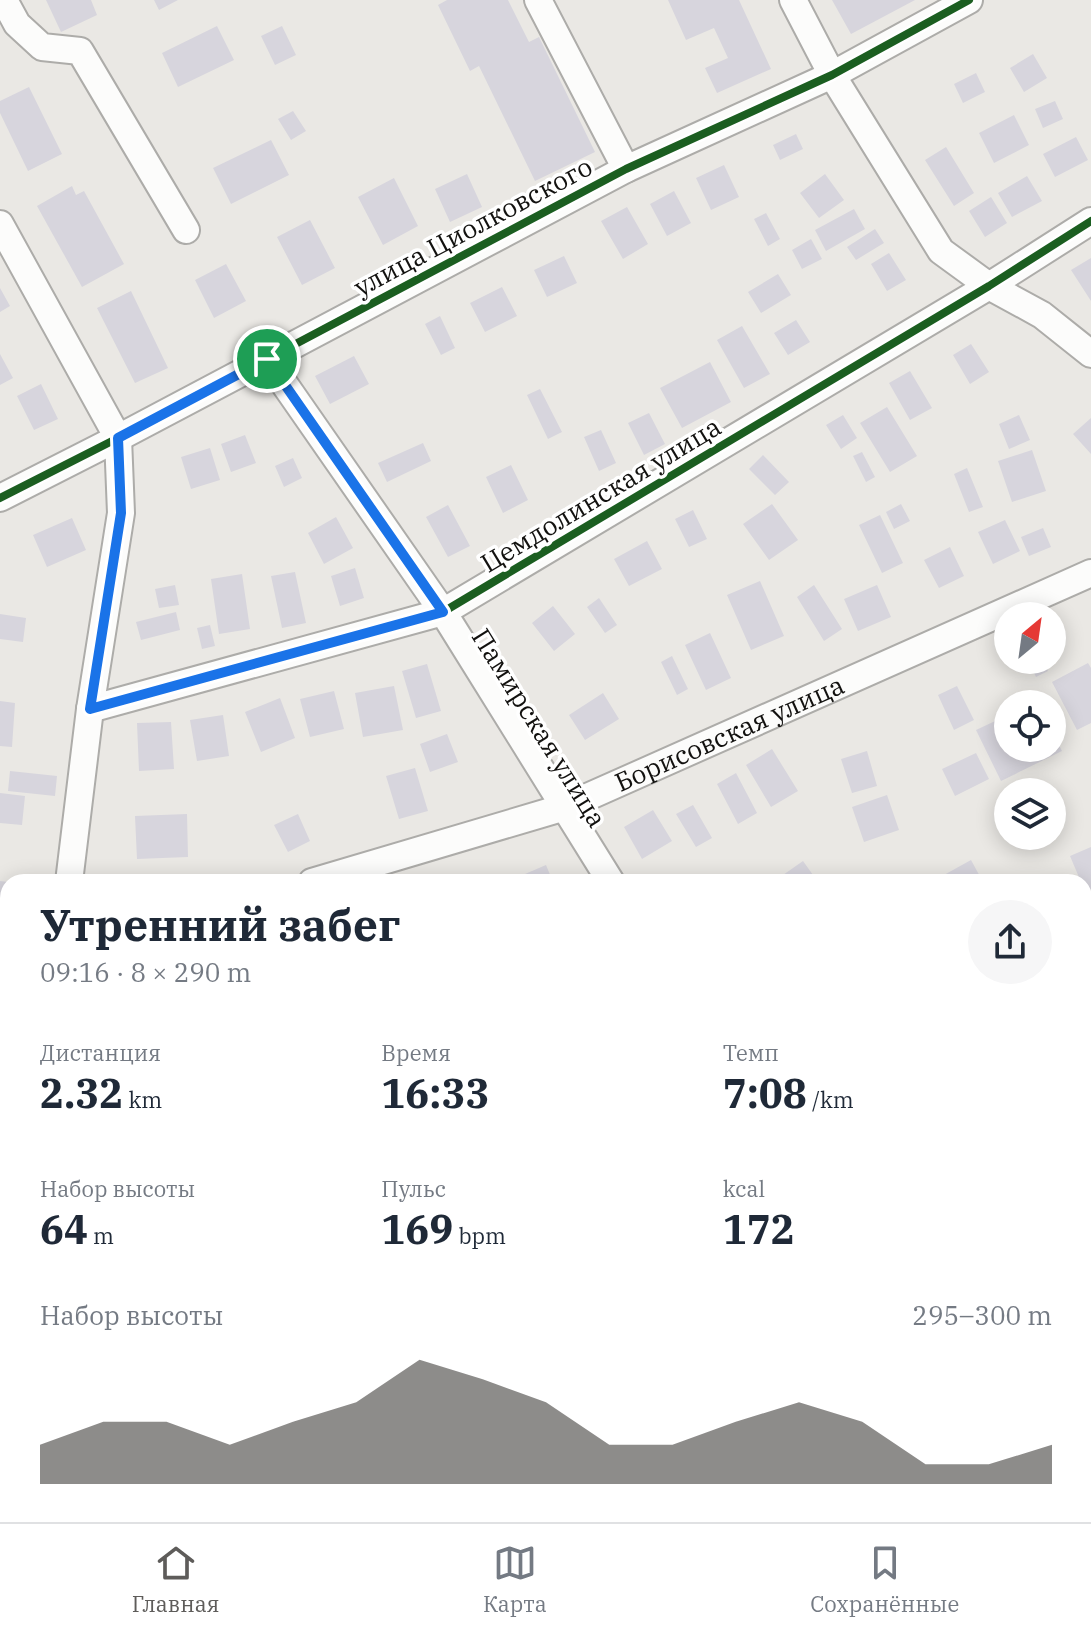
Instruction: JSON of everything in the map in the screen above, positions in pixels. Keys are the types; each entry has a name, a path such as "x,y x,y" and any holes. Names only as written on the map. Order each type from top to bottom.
{"street":[{"path":"4,0 17,24 42,47 80,51 186,230"},
{"path":"538,0 626,169"},
{"path":"793,0 832,75 941,251 989,286 1042,315 1091,354"},
{"name":"улица Циолковского","path":"0,498 626,169 832,75 969,0"},
{"name":"Цемдолинская улица","path":"90,709 443,612 989,286 1091,221"},
{"path":"0,224 118,438 121,513 90,709 70,874"},
{"name":"Памирская улица","path":"267,359 443,612 606,874"},
{"name":"Борисовская улица","path":"339,874 565,807 1091,573"}],"building":[{"path":"46,0 91,0 97,15 61,32"},
{"path":"154,0 178,0 159,10"},
{"path":"447,0 508,0 529,42 539,37 595,152 535,181 479,66 470,71 438,5"},
{"path":"668,0 739,0 771,69 717,93 705,68 728,58 714,28 686,40"},
{"path":"832,0 915,0 851,34"},
{"path":"217,26 234,60 178,87 162,53"},
{"path":"282,26 296,55 275,65 261,36"},
{"path":"1033,54 1047,78 1024,92 1010,68"},
{"path":"976,73 985,92 963,103 954,84"},
{"path":"29,87 62,154 28,171 0,113 0,101"},
{"path":"1055,101 1063,119 1043,128 1035,109"},
{"path":"293,111 306,131 291,140 278,119"},
{"path":"1014,115 1029,145 994,163 979,133"},
{"path":"796,134 803,149 780,160 773,145"},
{"path":"1076,137 1088,160 1055,177 1043,154"},
{"path":"271,140 289,175 231,204 213,168"},
{"path":"946,147 974,193 954,206 925,160"},
{"path":"724,165 739,197 711,210 696,178"},
{"path":"467,174 482,207 450,222 435,189"},
{"path":"825,174 844,200 819,218 800,193"},
{"path":"1027,176 1042,201 1012,217 998,193"},
{"path":"394,178 418,226 383,245 358,197"},
{"path":"72,186 76,195 84,191 124,264 82,287 37,206"},
{"path":"674,191 691,223 667,236 650,204"},
{"path":"991,197 1007,223 985,237 969,211"},
{"path":"627,207 648,244 623,259 601,221"},
{"path":"854,209 865,229 826,251 815,230"},
{"path":"766,213 780,239 768,246 754,219"},
{"path":"310,220 335,268 302,285 277,237"},
{"path":"875,229 884,243 856,260 847,247"},
{"path":"811,239 822,259 802,269 792,250"},
{"path":"889,253 906,280 887,291 871,264"},
{"path":"564,256 577,283 547,297 534,270"},
{"path":"1091,258 1091,301 1071,270"},
{"path":"226,264 246,301 214,318 195,280"},
{"path":"778,274 791,295 761,313 748,292"},
{"path":"502,287 517,316 485,332 470,303"},
{"path":"0,288 10,306 0,312"},
{"path":"131,291 168,368 135,383 97,308"},
{"path":"440,316 455,348 441,355 425,324"},
{"path":"796,320 810,342 788,355 774,333"},
{"path":"742,326 770,374 744,388 717,340"},
{"path":"971,344 989,372 970,384 953,355"},
{"path":"0,354 13,378 0,385"},
{"path":"354,356 369,384 330,404 315,376"},
{"path":"710,362 731,402 682,428 660,388"},
{"path":"910,371 932,408 910,420 889,383"},
{"path":"41,384 58,419 34,430 17,396"},
{"path":"540,389 562,432 548,439 527,395"},
{"path":"887,407 917,456 890,472 860,423"},
{"path":"649,413 665,444 644,455 628,423"},
{"path":"843,415 857,438 841,449 826,425"},
{"path":"1019,415 1030,440 1009,449 999,424"},
{"path":"1091,418 1091,454 1073,434"},
{"path":"601,430 616,463 599,471 584,437"},
{"path":"245,435 256,463 231,472 221,444"},
{"path":"423,443 431,461 387,482 378,463"},
{"path":"210,448 220,480 191,489 181,457"},
{"path":"1032,450 1046,491 1012,502 998,461"},
{"path":"862,452 875,477 866,482 853,456"},
{"path":"763,455 789,482 775,495 749,469"},
{"path":"293,458 302,478 284,487 275,466"},
{"path":"511,465 528,500 503,513 486,477"},
{"path":"967,468 983,507 969,512 954,474"},
{"path":"772,504 798,540 769,560 743,524"},
{"path":"901,504 910,521 894,529 886,512"},
{"path":"448,505 470,546 448,557 426,517"},
{"path":"693,510 707,539 689,547 675,519"},
{"path":"880,515 903,563 882,573 859,525"},
{"path":"336,517 353,548 324,564 308,533"},
{"path":"72,518 86,550 47,567 33,535"},
{"path":"1005,520 1020,551 993,564 978,532"},
{"path":"1043,528 1051,547 1029,556 1021,537"},
{"path":"647,541 662,569 629,586 614,559"},
{"path":"950,547 964,576 939,588 924,560"},
{"path":"355,568 364,598 340,606 331,576"},
{"path":"295,572 306,623 282,628 271,576"},
{"path":"242,574 250,629 219,634 211,579"},
{"path":"760,581 784,636 751,650 727,595"},
{"path":"175,585 179,605 159,608 155,589"},
{"path":"814,585 842,629 824,641 797,597"},
{"path":"877,585 891,617 858,631 844,599"},
{"path":"599,598 617,625 605,633 587,607"},
{"path":"553,606 575,634 554,651 532,623"},
{"path":"176,612 180,630 141,640 136,622"},
{"path":"0,614 26,618 23,642 0,639"},
{"path":"210,625 215,646 202,649 197,628"},
{"path":"710,633 731,678 706,690 685,645"},
{"path":"672,656 688,689 677,695 661,662"},
{"path":"1088,663 1091,668 1091,723 1077,730 1066,709 1066,690 1056,690 1052,682"},
{"path":"427,664 441,711 416,718 402,671"},
{"path":"394,686 403,730 363,737 355,693"},
{"path":"957,686 974,720 954,730 938,695"},
{"path":"334,691 344,729 310,737 300,699"},
{"path":"603,693 619,719 585,740 569,715"},
{"path":"280,698 295,738 261,752 245,712"},
{"path":"0,701 15,703 12,747 0,746"},
{"path":"223,715 229,756 197,761 190,720"},
{"path":"171,722 174,769 139,771 137,723"},
{"path":"994,722 994,762 1040,762 1007,778 1000,778 976,730"},
{"path":"447,734 458,762 430,772 420,744"},
{"path":"772,749 798,791 771,807 746,765"},
{"path":"867,751 877,786 852,793 841,759"},
{"path":"976,753 989,779 955,796 942,769"},
{"path":"415,768 428,811 399,819 386,776"},
{"path":"10,771 57,776 55,796 8,791"},
{"path":"736,773 757,813 738,824 717,784"},
{"path":"0,793 25,796 22,825 0,823"},
{"path":"887,795 899,830 864,842 852,807"},
{"path":"693,805 712,838 696,847 676,814"},
{"path":"653,810 672,841 642,859 624,827"},
{"path":"187,814 188,857 137,859 135,816"},
{"path":"298,814 310,841 288,852 274,825"},
{"path":"1091,847 1091,874 1078,874 1070,856"},
{"path":"971,860 979,874 946,874"},
{"path":"803,861 812,874 784,874"},
{"path":"546,865 550,874 525,874"}],"cycle path":[{"path":"0,498 626,169 832,75 969,0"},
{"path":"90,709 443,612 989,286 1091,221"}],"route":[{"path":"267,359 443,612 90,709 121,513 118,438 267,359"}]}
